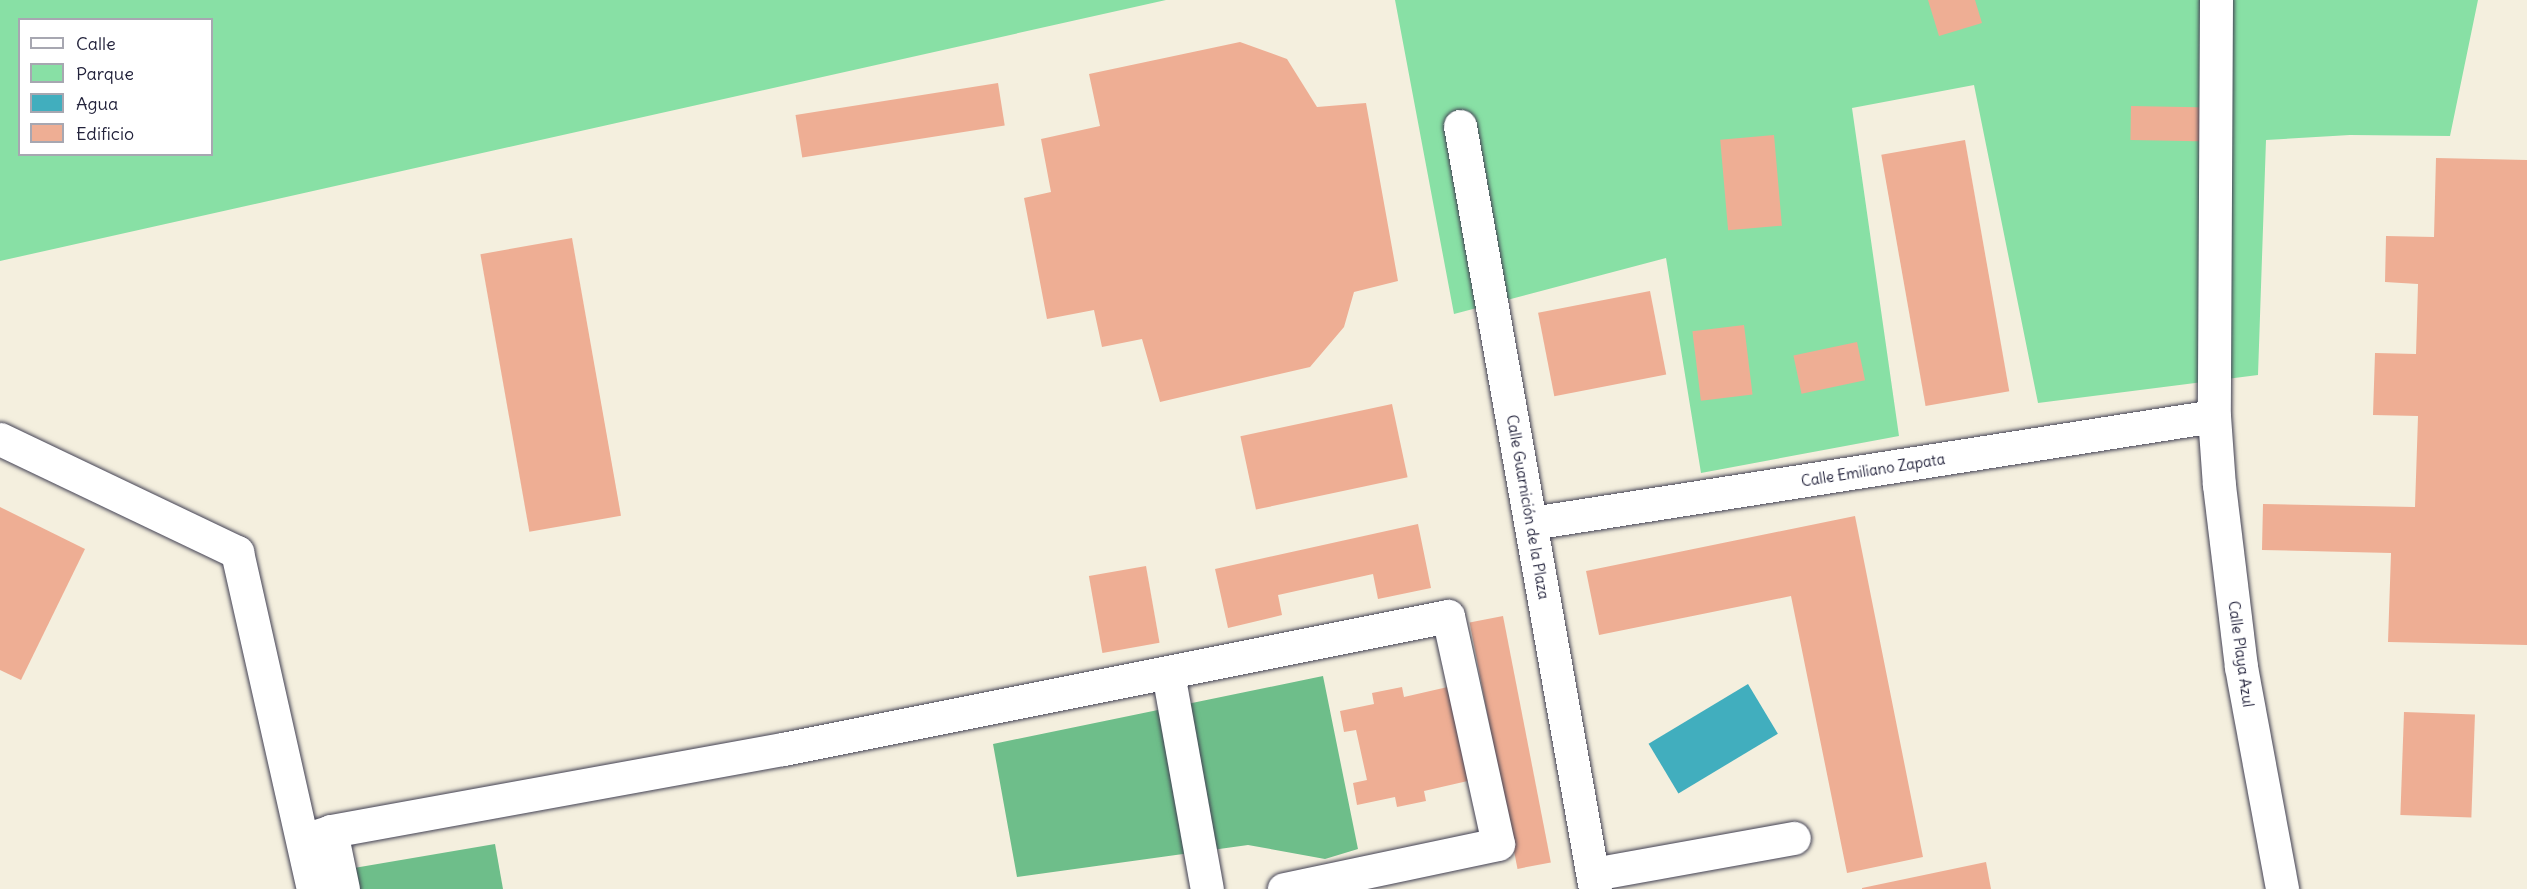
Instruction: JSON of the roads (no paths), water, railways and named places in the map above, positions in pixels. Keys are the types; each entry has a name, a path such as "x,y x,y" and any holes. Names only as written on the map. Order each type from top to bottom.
{"street":[{"name":"Calle Playa Azul","path":"2216,0 2214,416 2219,485 2241,667 2282,889"},
{"name":"Calle Guarnición de la Plaza","path":"1460,126 1594,882"},
{"name":"Calle Emiliano Zapata","path":"1532,524 2214,416"},
{"path":"0,439 237,552 317,835 343,889"},
{"path":"317,835 783,749 1448,616 1498,844 1284,889"},
{"path":"1168,673 1207,889"},
{"path":"313,889 317,835"},
{"path":"1594,882 1794,838"}],"water":[{"path":"1748,684 1778,734 1678,793 1649,744"}]}
